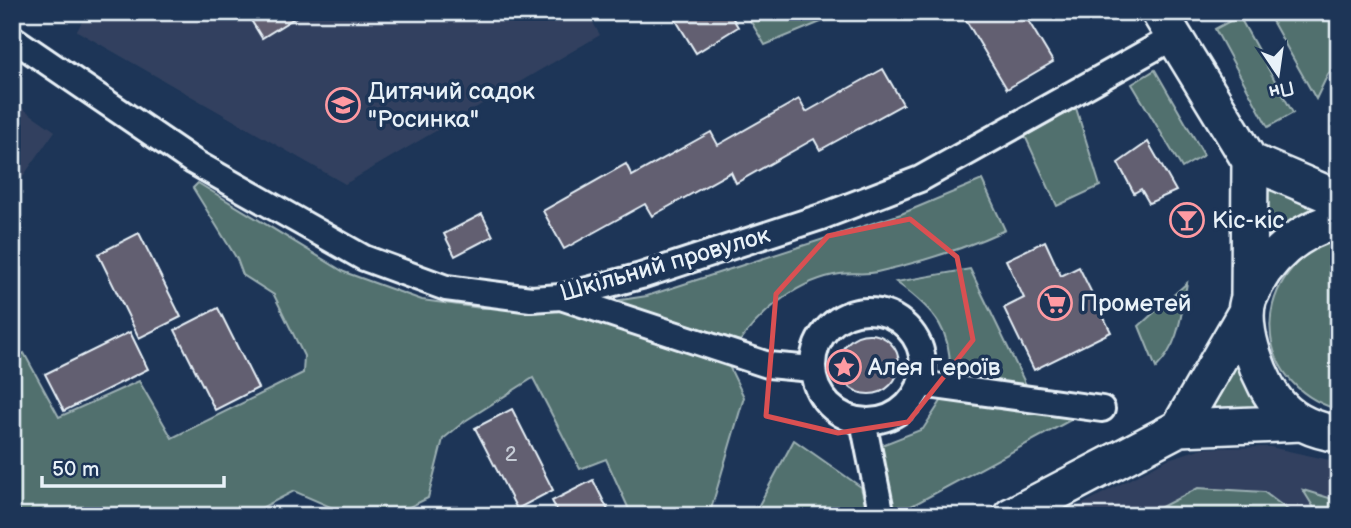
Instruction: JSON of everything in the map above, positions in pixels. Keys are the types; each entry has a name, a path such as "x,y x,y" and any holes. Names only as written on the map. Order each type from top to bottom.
{"main road":[{"path":"1166,24 1250,161 1250,345 1270,393 1282,408 1302,423 1339,435"},
{"path":"1250,161 1339,199"},
{"path":"1179,428 1271,262 1296,237 1318,225 1339,220"},
{"path":"1011,516 1179,428 1302,423"}],"street":[{"name":"Шкільний провулок","path":"12,38 194,162 364,258 446,288 531,299 561,296 641,276 821,217 920,179 1166,24"},
{"path":"561,296 768,365 813,369"},
{"path":"867,310 883,312 897,318 918,340 924,369 921,384 914,397 892,416 863,421 841,414 823,398 813,369 814,351 822,335 834,322 850,313 867,310"},
{"path":"921,384 1102,409"},
{"path":"863,421 882,516"}],"highlighted area":[{"path":"910,219 957,257 973,340 908,422 838,433 766,416 776,294 828,236"}],"shaded area":[{"name":"Дитячий садок \"Росинка\"","path":"87,12 587,12 600,35 345,184 77,31"},
{"path":"12,101 55,131 12,192"},
{"path":"1270,447 1339,462 1339,516 1060,516 1168,459 1203,448"}],"green space":[{"path":"745,12 845,12 765,45"},
{"path":"1267,12 1339,12 1339,63 1328,74 1316,99"},
{"path":"1239,16 1293,113 1268,127 1215,29"},
{"path":"1155,70 1204,155 1182,168 1132,84"},
{"path":"1076,108 1100,186 1057,206 1025,136"},
{"path":"1260,178 1287,195 1320,210 1278,226 1262,242"},
{"path":"982,180 1005,230 910,264 872,273 840,274 810,282 771,307 740,341 614,301 647,296 901,214"},
{"path":"198,183 344,272 422,300 481,308 557,307 729,366 744,397 709,516 632,516 606,459 580,469 533,378 465,421 443,439 428,498 391,516 351,516 294,491 246,516 24,516 12,497 12,359 24,353 59,417 139,381 172,438 303,373 304,356 274,295 243,275 237,259 193,188"},
{"path":"1339,237 1339,410 1309,396 1287,376 1274,352 1270,325 1275,298 1288,273 1309,252"},
{"path":"970,269 1028,389 949,383 949,350 939,324 922,302 896,282"},
{"path":"1187,283 1175,339 1156,368 1139,326"},
{"path":"1236,351 1271,414 1197,415"},
{"path":"943,398 1078,416 893,516 874,448 923,429"},
{"path":"794,440 861,487 868,516 753,516"},
{"path":"1198,488 1264,492 1296,516 1144,516"},
{"path":"1303,490 1339,501 1339,516 1319,516"}],"building":[{"path":"246,12 304,12 262,38"},
{"path":"671,12 729,12 738,27 696,53"},
{"path":"961,12 1023,12 1053,62 1007,89"},
{"path":"883,69 903,104 820,150 814,139 736,183 731,172 652,216 645,204 564,249 543,211 626,164 632,176 711,132 718,145 799,99 806,112"},
{"path":"1148,142 1176,191 1149,203 1141,189 1134,193 1118,163"},
{"path":"482,214 493,236 455,256 444,234"},
{"path":"139,233 181,317 139,338 98,254"},
{"name":"Прометей","path":"1045,241 1061,276 1079,267 1111,332 1034,370 1004,308 1024,298 1006,260"},
{"path":"218,308 258,388 215,410 175,330"},
{"path":"130,332 148,369 64,411 45,374"},
{"path":"869,334 890,343 899,364 890,385 869,394 848,385 839,364 848,343"},
{"path":"512,409 553,490 517,509 475,428"},
{"path":"593,480 611,516 560,516 552,501"}],"place":[{"name":"Дитячий садок \"Росинка\"","path":"343,105"},
{"name":"Кіс-кіс","path":"1187,220"},
{"name":"Прометей","path":"1055,303"},
{"name":"Алея Героїв","path":"844,367"}]}
